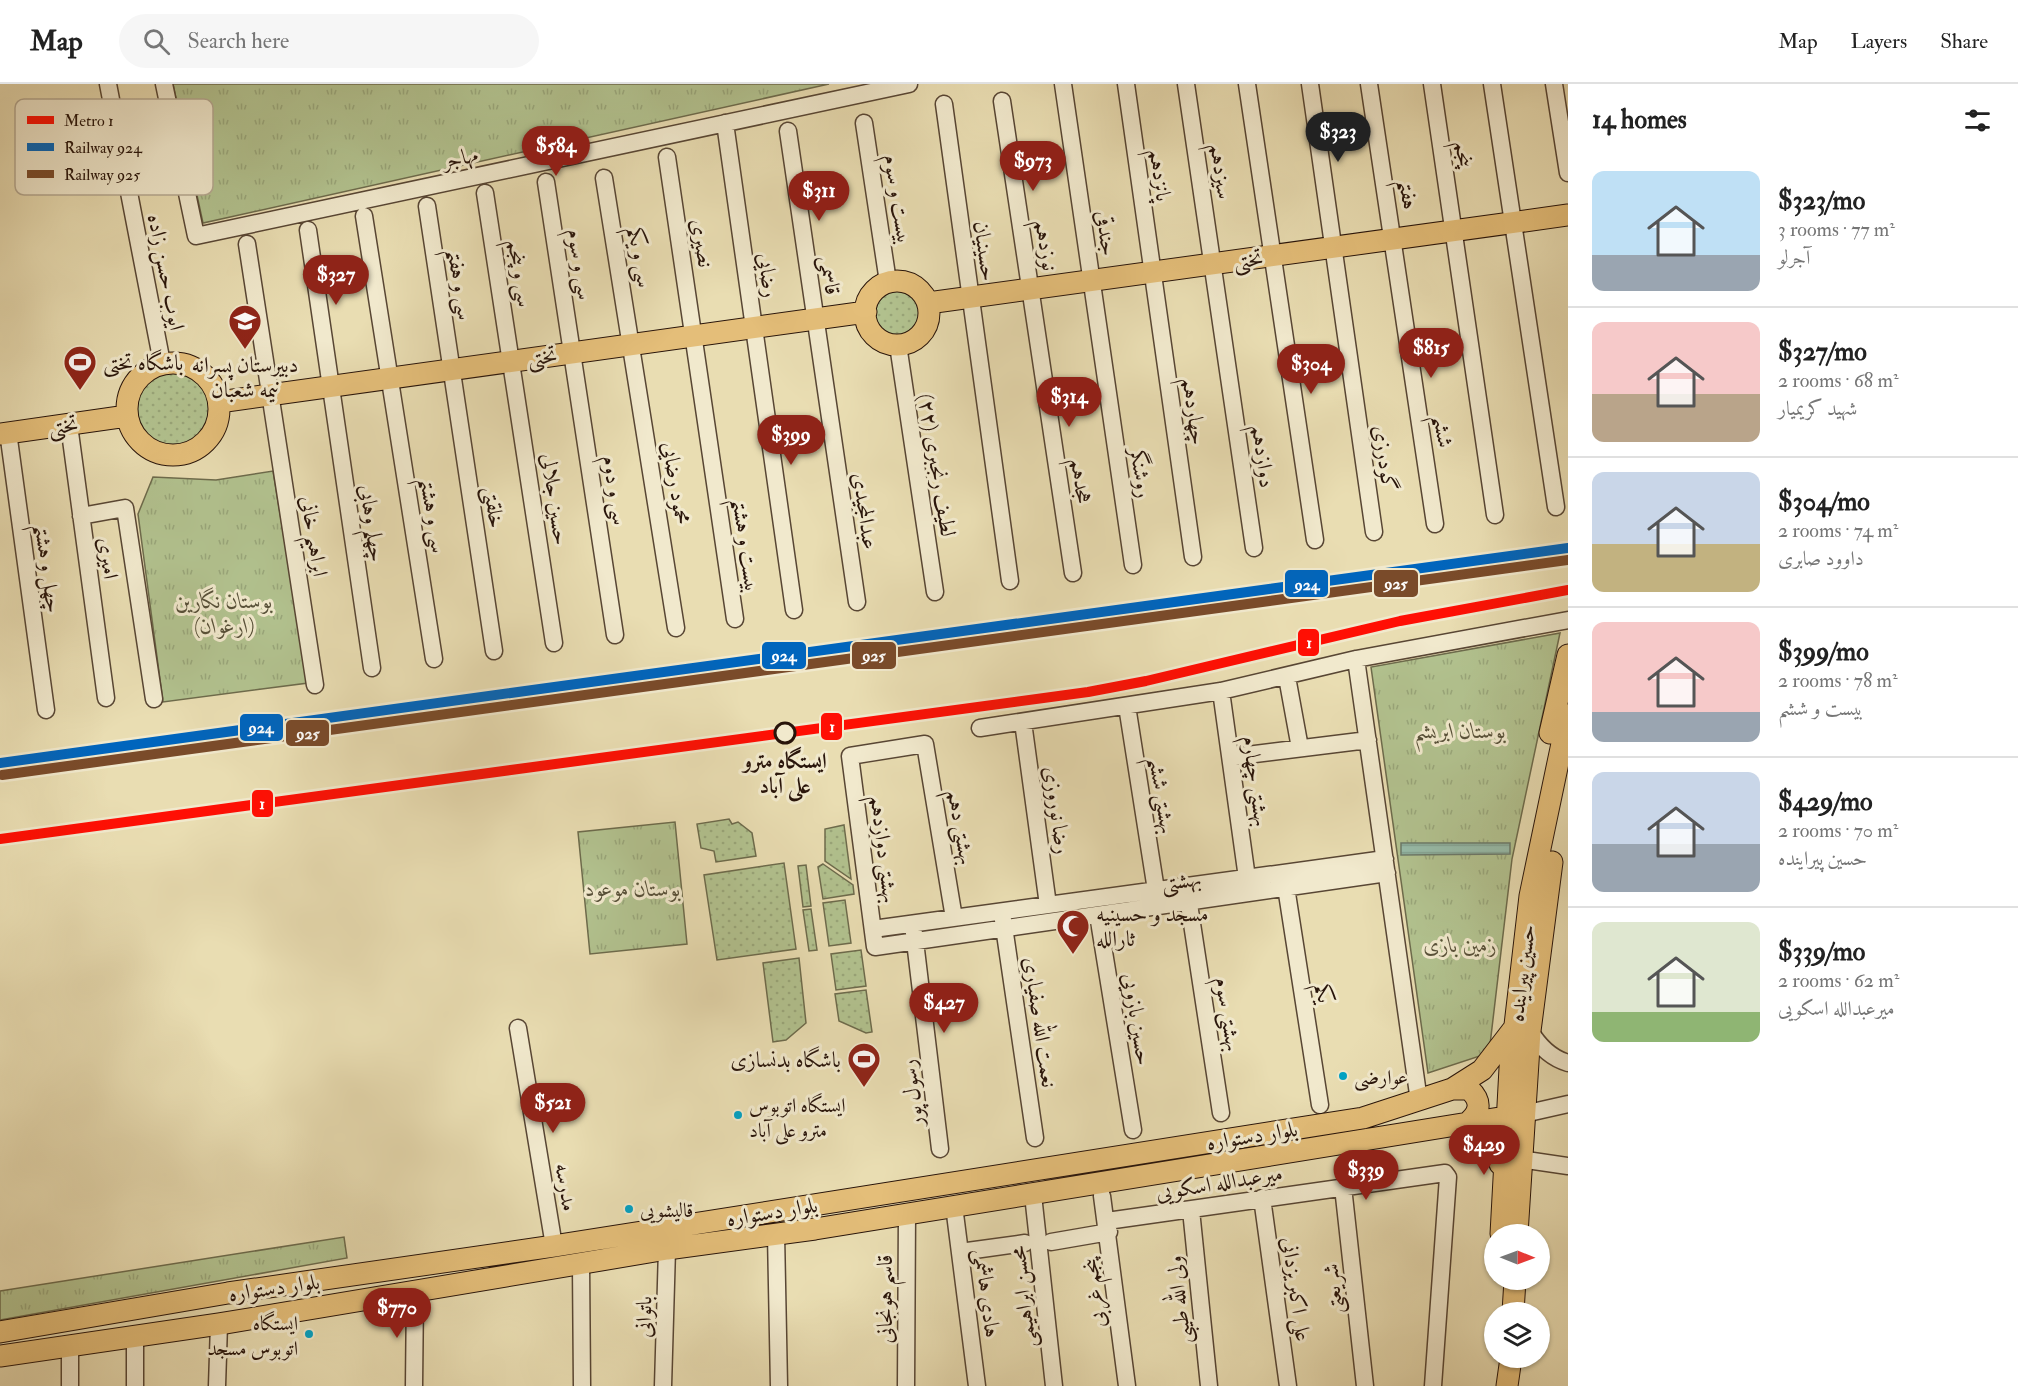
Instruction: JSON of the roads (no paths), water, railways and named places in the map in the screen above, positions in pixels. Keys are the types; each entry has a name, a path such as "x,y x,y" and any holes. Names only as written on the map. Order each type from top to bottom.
{"main road":[{"name":"تختی","path":"928,303 1568,215"},
{"path":"888,282 908,283 923,295 928,303 929,313 923,332 916,339 898,345 878,339 867,322 866,312 872,293 888,282"},
{"name":"تختی","path":"219,402 866,312"},
{"path":"177,362 192,366 210,381 219,402 219,415 208,440 198,449 183,455 168,456 153,452 141,443 131,430 127,416 131,389 149,368 162,363 177,362"},
{"name":"تختی","path":"4,433 127,416"},
{"path":"1522,965 1515,928 1516,894 1568,655"},
{"name":"حسین پیراینده","path":"1522,1029 1522,965 1530,896 1568,715"},
{"name":"حسین پیراینده","path":"1502,1224 1503,1175 1515,1117 1522,1029 1568,774"},
{"name":"بلوار دستواره","path":"0,1332 228,1293 555,1246 1363,1118 1452,1089 1482,1070 1522,1029"},
{"path":"1452,1089 1518,1066"},
{"path":"1452,1089 1468,1089 1476,1095 1479,1106 1477,1115 1466,1124 1487,1135 1497,1151 1503,1175"},
{"name":"حسین پیراینده","path":"1515,1117 1520,1159 1517,1224"},
{"name":"بلوار دستواره","path":"0,1356 219,1324 667,1249 777,1234 1515,1117"},
{"path":"1498,1368 1499,1386"},
{"path":"1507,1386 1510,1368"}],"street":[{"name":"ایوب حسن زاده","path":"108,84 111,99"},
{"name":"مهاجر","path":"164,84 167,99"},
{"name":"مهاجر","path":"187,195 196,236 909,84"},
{"name":"جندقی","path":"1063,84 1091,281"},
{"name":"پانزدهم","path":"1126,84 1152,272"},
{"name":"سیزدهم","path":"1186,84 1213,264"},
{"path":"1247,84 1315,540"},
{"name":"گودرزی","path":"1310,84 1374,532"},
{"name":"هفتم","path":"1369,84 1393,239"},
{"name":"پنجم","path":"1432,84 1496,515"},
{"path":"1492,84 1556,507"},
{"path":"1554,84 1568,173"},
{"name":"نوزدهم","path":"1002,101 1031,289"},
{"name":"حسینیان","path":"944,104 1010,581"},
{"name":"رضایی","path":"725,123 794,610"},
{"name":"بیست و سوم","path":"864,123 888,282"},
{"name":"قاسمی","path":"788,131 815,319"},
{"name":"نصیری","path":"667,157 694,336"},
{"name":"سی و یکم","path":"604,178 633,344"},
{"name":"سی و سوم","path":"546,182 572,352"},
{"name":"سی و پنجم","path":"485,193 513,360"},
{"name":"ایوب حسن زاده","path":"129,195 162,363"},
{"name":"سی و هفتم","path":"427,206 452,369"},
{"name":"سی و هشتم","path":"364,216 434,659"},
{"name":"چهلم وهابی","path":"308,230 372,668"},
{"name":"ششم","path":"1393,239 1436,524"},
{"name":"ابراهیم خانی","path":"247,244 315,685"},
{"name":"دوازدهم","path":"1213,264 1254,548"},
{"name":"چهاردهم","path":"1152,272 1193,556"},
{"name":"روشنگر","path":"1091,281 1133,565"},
{"name":"هجدهم","path":"1031,289 1073,573"},
{"name":"عبدالمجیدی","path":"815,319 857,602"},
{"name":"بیست و هشتم","path":"694,336 735,619"},
{"name":"محمود رضایی","path":"633,344 676,628"},
{"name":"لطیف رنجبری (۲۲)","path":"898,345 935,592"},
{"name":"سی و دوم","path":"572,352 615,635"},
{"name":"حسین جلالی","path":"513,360 554,643"},
{"name":"خلقتی","path":"452,369 494,651"},
{"name":"امیری","path":"69,424 106,698"},
{"name":"چهل و هشتم","path":"4,433 46,710"},
{"path":"81,516 125,508 154,699"},
{"path":"980,728 1221,691 1356,660 1568,620"},
{"path":"1356,660 1419,1101"},
{"path":"1287,677 1300,748"},
{"name":"بهشتی چهارم","path":"1221,691 1247,878"},
{"name":"بهشتی ششم","path":"1126,706 1156,890"},
{"name":"رضا نوروزی","path":"1023,722 1048,905"},
{"path":"1231,757 1368,740"},
{"name":"بهشتی دهم","path":"850,756 925,744 954,918"},
{"name":"بهشتی دوازدهم","path":"850,756 875,947"},
{"path":"873,929 1156,890 1188,894 1247,878 1386,866"},
{"name":"بهشتی","path":"875,947 1098,915 1188,894 1286,888 1386,866"},
{"name":"یکم","path":"1286,888 1320,1105"},
{"name":"بهشتی سوم","path":"1188,894 1221,1113"},
{"name":"نعمت الله صفیاری","path":"1001,911 1035,1138"},
{"name":"حسین بازویی","path":"1098,915 1133,1130"},
{"name":"رسول پور","path":"912,924 916,941 940,1149"},
{"name":"مدرسه","path":"518,1028 555,1246"},
{"path":"1522,1029 1559,1060 1568,1063"},
{"path":"1515,1117 1568,1104"},
{"path":"1520,1159 1568,1166"},
{"name":"میرعبدالله اسکویی","path":"1051,1242 1108,1227 1191,1210 1441,1172 1448,1177 1433,1386"},
{"name":"شریعتی","path":"1343,1187 1365,1386"},
{"name":"پنجم غربی","path":"1102,1196 1108,1227 1127,1386"},
{"name":"علی اکبر یزدانی","path":"1262,1198 1288,1386"},
{"name":"محسن ابراهیمی","path":"1034,1204 1054,1386"},
{"name":"هادی هاشمی","path":"954,1206 977,1386"},
{"name":"ولی الله طیبی","path":"1191,1210 1209,1386"},
{"name":"قاسم هونجانی","path":"906,1386 907,1213"},
{"path":"777,1234 779,1386"},
{"path":"960,1252 1025,1243"},
{"name":"باتوانی","path":"663,1386 667,1249"},
{"path":"581,1265 582,1386"},
{"path":"414,1386 415,1292"},
{"path":"217,1386 219,1324"},
{"path":"135,1336 135,1386"},
{"path":"70,1346 70,1386"}],"metro line":[{"name":"1","path":"0,839 1088,692 1146,681 1400,621 1568,590"}],"rail line":[{"name":"924","path":"0,763 1568,548"},
{"name":"925","path":"2,775 1568,560"}],"place":[{"name":"دبیرستان پسرانه نیمه شعبان","path":"245,350"},
{"name":"باشگاه تختی","path":"80,391"},
{"name":"ایستگاه مترو علی آباد","path":"785,733"},
{"name":"مسجد و حسینیه ثارالله","path":"1073,955"},
{"name":"عوارضی","path":"1343,1076"},
{"name":"باشگاه بدنسازی","path":"864,1088"},
{"name":"ایستگاه اتوبوس مترو علی آباد","path":"738,1115"},
{"name":"قالیشویی","path":"629,1209"},
{"name":"ایستگاه اتوبوس مسجد","path":"309,1334"}],"park label":[{"name":"بوستان نگارین (ارغوان)","path":"224,612"},
{"name":"بوستان ابریشم","path":"1460,730"},
{"name":"بوستان موعود","path":"633,888"},
{"name":"زمین بازی","path":"1460,944"}]}
